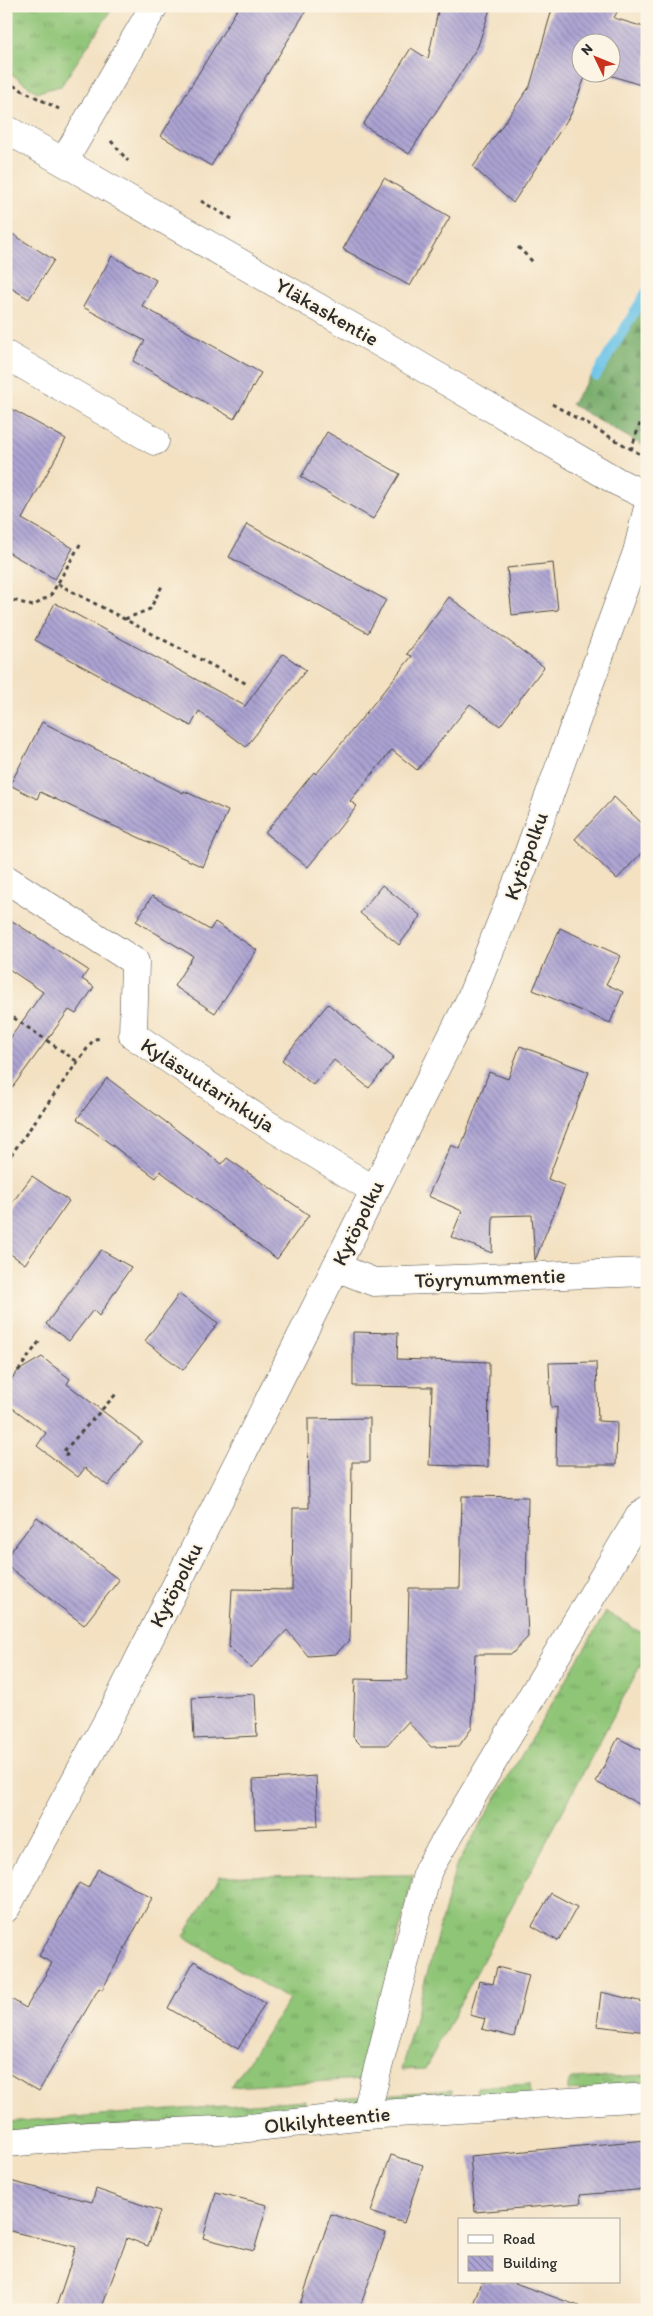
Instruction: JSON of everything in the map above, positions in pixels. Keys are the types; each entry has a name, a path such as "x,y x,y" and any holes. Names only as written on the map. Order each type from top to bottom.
{"street":[{"path":"64,161 154,6"},
{"name":"Yläkaskentie","path":"6,129 618,482 647,496"},
{"path":"6,354 155,441"},
{"name":"Kytöpolku","path":"6,1908 114,1710 470,1000 523,868 572,735 637,552 647,511"},
{"name":"Kyläsuutarinkuja","path":"6,879 135,962 133,1035 257,1118 374,1190"},
{"name":"Töyrynummentie","path":"336,1268 374,1282 647,1272"},
{"path":"366,2115 428,1870 634,1526 647,1510"},
{"name":"Olkilyhteentie","path":"6,2143 88,2136 239,2129 366,2115 647,2097"}],"path":[{"path":"6,82 106,136 129,162"},
{"path":"198,200 240,224"},
{"path":"518,247 535,264"},
{"path":"548,402 647,458"},
{"path":"631,450 647,403"},
{"path":"6,598 33,606 51,595 82,541"},
{"path":"58,584 247,684"},
{"path":"125,620 150,609 162,586"},
{"path":"6,1016 14,1018 78,1062"},
{"path":"6,1162 94,1039 133,1035"},
{"path":"18,1371 41,1339"},
{"path":"68,1456 63,1452 117,1393"}],"green space":[{"path":"11,6 114,6 61,86 37,92 6,70 6,13"},
{"path":"647,299 647,448 571,404"},
{"path":"606,1612 647,1636 647,1653 425,2069 401,2070 456,1866"},
{"path":"413,1875 363,2079 231,2087 289,2000 184,1936 220,1876"},
{"path":"647,2075 647,2085 568,2091 568,2084 572,2079"},
{"path":"530,2084 531,2095 476,2099 477,2087"},
{"path":"452,2090 452,2101 334,2109 336,2098"},
{"path":"305,2100 306,2112 6,2133 6,2122"}],"building":[{"path":"239,6 309,6 211,166 161,136"},
{"path":"439,6 491,6 478,46 409,154 363,125 411,48 428,59"},
{"path":"553,6 620,6 614,18 647,28 647,87 620,78 620,32 570,32 570,82 583,82 571,114 513,203 473,167 530,86"},
{"path":"384,178 450,217 410,286 343,249"},
{"path":"6,230 54,260 29,299 6,285"},
{"path":"112,256 156,280 142,306 261,373 234,419 133,361 145,341 83,307"},
{"path":"6,406 66,439 22,519 73,548 55,579 6,551"},
{"path":"327,432 400,474 373,519 301,477"},
{"path":"247,524 386,600 368,633 229,557"},
{"path":"553,563 558,610 512,615 507,568"},
{"path":"449,597 544,667 500,726 470,704 417,770 392,750 350,801 357,806 308,867 265,833 314,772 316,774 328,760 412,656 407,654"},
{"path":"55,603 245,706 283,654 306,670 246,747 199,711 191,726 35,640"},
{"path":"42,722 183,793 184,791 228,811 203,867 40,792 37,799 10,785"},
{"path":"614,797 647,828 647,847 617,879 575,839"},
{"path":"382,885 421,916 399,945 360,913"},
{"path":"152,896 210,930 215,922 257,950 215,1013 174,986 193,956 136,921"},
{"path":"6,917 88,970 82,979 94,987 76,1014 69,1010 6,1096 6,1044 43,992 6,967"},
{"path":"560,928 621,956 606,984 623,992 610,1023 533,990"},
{"path":"328,1004 394,1057 369,1088 334,1060 313,1085 282,1060"},
{"path":"520,1046 589,1072 548,1179 565,1186 535,1260 532,1215 493,1216 492,1253 451,1237 462,1211 428,1196 451,1145 460,1149 489,1072 508,1079"},
{"path":"107,1078 222,1164 227,1158 309,1215 277,1259 160,1171 156,1178 77,1119"},
{"path":"32,1176 69,1201 25,1264 6,1251 6,1211"},
{"path":"101,1250 131,1267 99,1316 93,1310 69,1341 46,1324"},
{"path":"179,1294 218,1323 183,1370 145,1341"},
{"path":"353,1332 398,1333 397,1359 489,1362 488,1467 429,1465 432,1387 353,1386"},
{"path":"42,1357 70,1379 67,1384 142,1441 108,1486 85,1468 78,1477 37,1446 46,1433 6,1403 6,1386 18,1371"},
{"path":"596,1362 598,1421 617,1422 616,1465 556,1465 557,1407 551,1408 549,1363"},
{"path":"370,1418 370,1462 352,1462 350,1639 336,1654 308,1656 287,1630 251,1668 229,1647 232,1589 292,1590 293,1508 309,1508 308,1419"},
{"path":"462,1496 528,1497 526,1590 528,1637 512,1654 475,1654 472,1728 459,1746 431,1747 408,1722 387,1745 361,1745 353,1737 355,1679 407,1680 409,1588 460,1588"},
{"path":"37,1517 119,1580 84,1625 6,1565 6,1558"},
{"path":"255,1694 257,1736 194,1739 192,1698"},
{"path":"618,1738 647,1753 647,1808 596,1782"},
{"path":"316,1776 318,1826 255,1829 253,1780"},
{"path":"98,1869 152,1898 102,1990 99,1988 39,2091 6,2072 6,1996 26,2008 52,1963 39,1956 79,1883 88,1888"},
{"path":"551,1893 577,1907 558,1941 532,1926"},
{"path":"194,1961 265,2003 238,2049 168,2008"},
{"path":"497,1967 529,1975 514,2037 482,2029 485,2019 470,2015 479,1981 493,1984"},
{"path":"601,1992 647,2003 647,2032 597,2026"},
{"path":"647,2140 647,2189 580,2195 581,2203 475,2212 470,2156"},
{"path":"391,2155 423,2165 404,2223 371,2212"},
{"path":"6,2180 92,2202 96,2189 160,2211 148,2246 127,2238 101,2310 55,2310 76,2247 6,2230"},
{"path":"216,2192 267,2205 254,2251 203,2238"},
{"path":"331,2214 386,2233 359,2310 298,2310"},
{"path":"480,2284 518,2284 579,2306 578,2310 471,2310"}],"waterway":[{"path":"596,376 647,291"}]}
